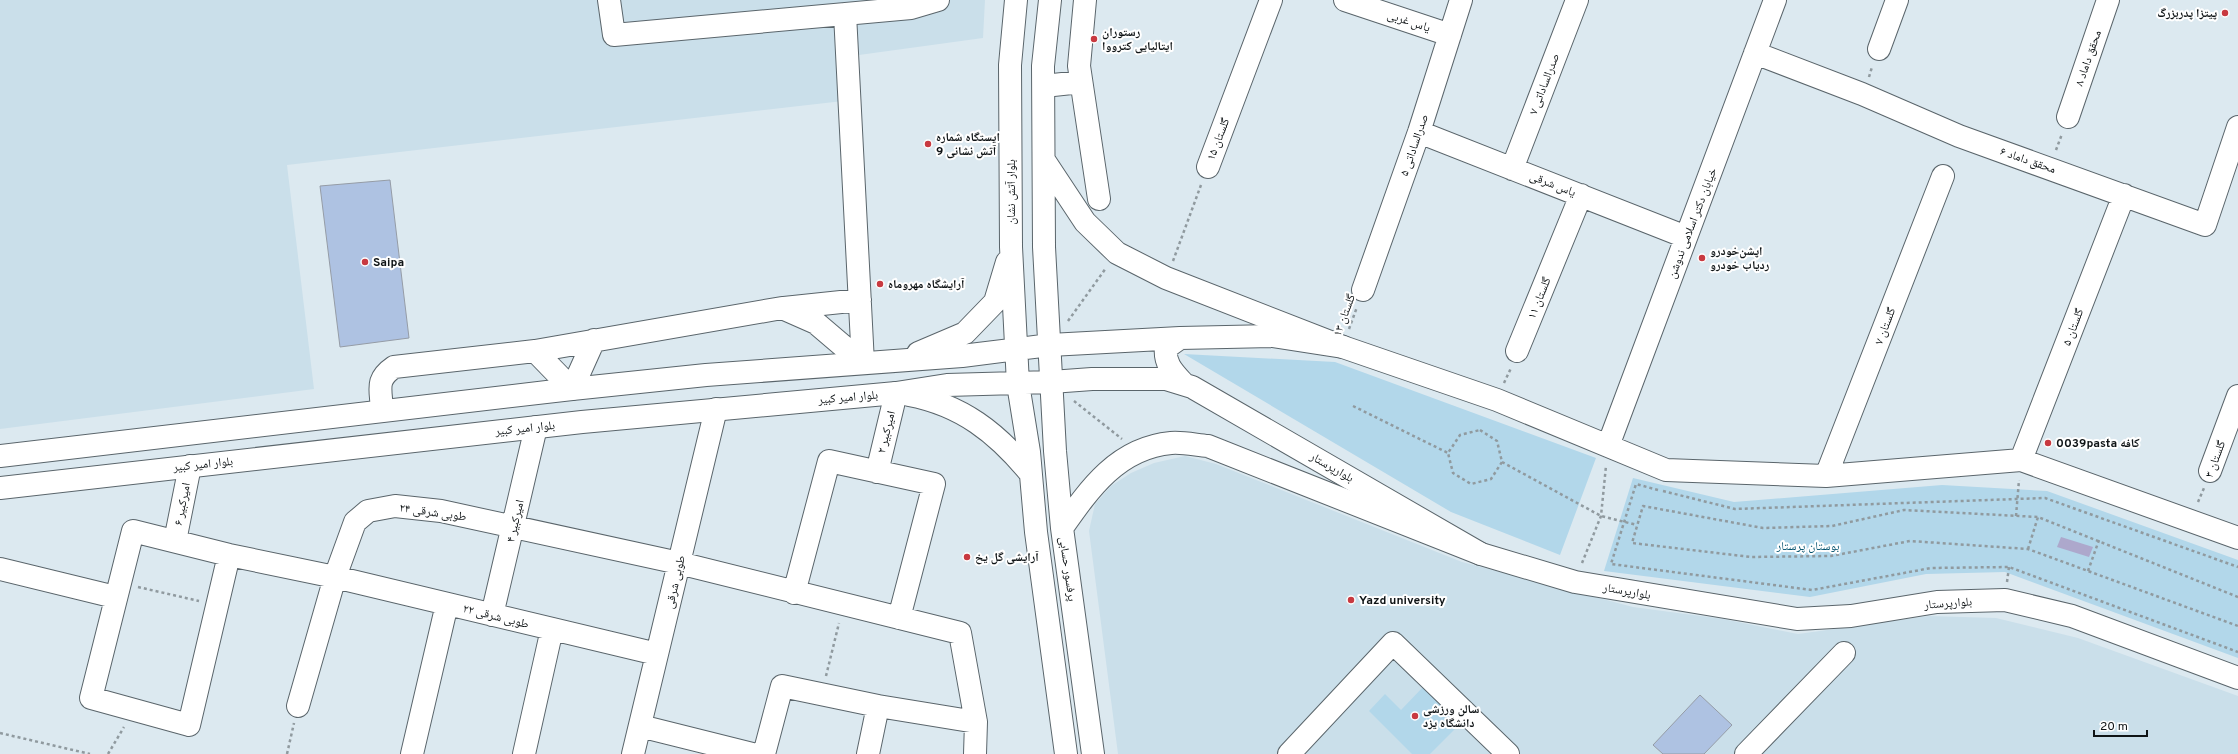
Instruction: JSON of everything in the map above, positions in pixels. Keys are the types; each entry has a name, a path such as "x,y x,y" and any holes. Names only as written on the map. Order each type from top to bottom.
{"street":[{"path":"609,0 614,35 911,8 938,0"},
{"name":"بلوار آتش نشان","path":"1016,0 1010,65 1011,247 1018,384"},
{"path":"1050,0 1044,86 1044,247 1051,382"},
{"path":"1085,0 1079,66 1099,199"},
{"name":"گلستان ۱۵","path":"1208,167 1271,0"},
{"name":"یاس غربی","path":"1348,0 1450,35"},
{"name":"صدرالساداتی ۵","path":"1363,290 1419,132 1462,0"},
{"name":"صدرالساداتی ۷","path":"1512,168 1577,0"},
{"name":"خيابان دکتر اسلامی ندوشن","path":"1608,446 1775,0"},
{"path":"1879,49 1897,0"},
{"name":"محقق داماد ۸","path":"2068,117 2108,0"},
{"path":"845,14 863,363"},
{"name":"محقق داماد ۶","path":"1755,53 1862,94 1959,136 2050,167 2205,225 2238,127"},
{"path":"1044,86 1082,82"},
{"name":"یاس شرقی","path":"1419,132 1581,195 1686,238"},
{"path":"1044,160 1085,222 1117,253 1166,278 1342,347 1497,400 1666,470 1826,476 2021,460 2238,538"},
{"name":"گلستان ۷","path":"1826,476 1943,176"},
{"name":"گلستان ۱۱","path":"1517,351 1581,195"},
{"name":"گلستان ۵","path":"2021,460 2124,195"},
{"path":"904,359 965,333 970,328 994,302 1011,247"},
{"path":"386,444 380,381 384,374 394,367 535,351 782,308 860,300"},
{"path":"782,308 816,323 863,363"},
{"path":"0,456 382,410 572,389 1016,350 1050,345 1180,338 1272,336 1342,347"},
{"path":"1180,338 1166,348 1165,354 1167,362 1184,384"},
{"path":"572,389 594,340"},
{"path":"535,351 572,389"},
{"name":"بلوارپرستار","path":"1051,382 1139,378 1166,379 1192,387 1481,554 1575,582 1797,620 1851,616 1937,602 2005,600 2072,616 2238,678"},
{"name":"بلوار امیر کبیر","path":"1,492 190,466 536,427 896,393 947,385 1051,382"},
{"name":"پرفسور حسابی","path":"1051,382 1062,528 1092,754"},
{"path":"1018,384 1066,754"},
{"path":"896,393 930,399 960,411 1011,449 1030,473"},
{"name":"امیرکبیر ۲","path":"877,472 896,393"},
{"name":"گلستان ۳","path":"2210,471 2238,396"},
{"name":"طوبی شرقی","path":"633,754 716,409"},
{"name":"امیرکبیر ۴","path":"492,615 514,527 536,427"},
{"path":"1062,528 1082,500 1105,473 1136,451 1172,443 1208,446 1481,554"},
{"path":"794,592 829,461 934,484 899,618"},
{"name":"امیرکبیر ۶","path":"175,541 190,466"},
{"name":"طوبی شرقی ۲۴","path":"298,706 335,577 355,522 368,511 403,506 441,511 679,563 960,633 976,722"},
{"name":"طوبی شرقی ۲۲","path":"117,590 133,531 335,577 657,654"},
{"path":"0,568 117,590 91,698 189,725 229,554"},
{"path":"412,754 447,604"},
{"path":"524,754 552,630"},
{"path":"1289,754 1393,643 1508,754"},
{"path":"1746,754 1844,653"},
{"path":"764,754 782,686 878,706 976,722 975,754"},
{"path":"868,754 878,706"},
{"path":"640,726 752,754"}],"path":[{"path":"1862,94 1879,49"},
{"path":"2050,167 2068,117"},
{"name":"گلستان ۱۵","path":"1166,278 1208,167"},
{"path":"1050,345 1117,253"},
{"name":"گلستان ۱۳","path":"1342,347 1363,290"},
{"path":"1497,400 1517,351"},
{"path":"1051,382 1136,451"},
{"path":"1353,406 1448,453"},
{"path":"1480,430 1497,441 1502,462 1491,479 1471,484 1453,473 1448,453 1460,435 1480,430"},
{"path":"1575,582 1601,516 1608,446"},
{"path":"2016,516 2021,460"},
{"path":"1502,462 1601,516 1637,525"},
{"name":"گلستان ۳","path":"2190,521 2210,471"},
{"path":"2238,567 2046,498 1735,510 1636,484 1611,564 1812,590 1931,568 2009,567 2238,652"},
{"path":"2238,597 2099,540 2038,517 1904,510 1832,526 1763,528 1643,506 1632,543 1751,557 1831,556 1910,541 2028,549 2238,626"},
{"path":"2028,549 2038,517"},
{"path":"2088,571 2099,540"},
{"path":"117,590 217,606"},
{"path":"821,694 844,604"},
{"path":"287,754 298,706"},
{"path":"108,754 134,709"},
{"path":"0,733 90,754"}],"shaded area":[{"path":"0,0 985,0 983,38 837,58 843,101 287,165 314,389 0,429"},
{"name":"Yazd university","path":"1185,456 1216,464 1462,562 1633,607 1723,619 1798,634 1929,616 1996,618 2078,638 2238,696 2238,754 1118,754 1089,531 1095,504 1111,486 1131,473 1154,463"},
{"path":"2061,537 2093,547 2089,557 2057,547"}],"green space":[{"path":"1184,354 1335,362 1596,458 1560,555 1451,512"},
{"name":"بوستان پرستار","path":"1633,478 1734,502 1942,485 2047,491 2238,560 2238,658 2005,572 1926,574 1810,597 1604,571"},
{"name":"سالن ورزشی دانشگاه یزد","path":"1425,685 1462,722 1430,754 1412,754 1369,711 1385,694 1401,710"}],"building":[{"name":"Saipa","path":"390,180 409,338 340,347 320,186"},
{"path":"1700,695 1732,725 1704,754 1663,754 1653,745"}],"place":[{"name":"پیتزا پدربزرگ","path":"2225,13"},
{"name":"رستوران ایتالیایی کترووا","path":"1094,39"},
{"name":"ایستگاه شماره 9 آتش نشانی","path":"928,144"},
{"name":"اپشن‌خودرو ردیاب خودرو","path":"1702,258"},
{"name":"Saipa","path":"365,262"},
{"name":"آرایشگاه مهروماه","path":"880,284"},
{"name":"0039pasta کافه","path":"2048,443"},
{"name":"آرایشی گل یخ","path":"967,557"},
{"name":"Yazd university","path":"1351,600"},
{"name":"سالن ورزشی دانشگاه یزد","path":"1415,716"}]}
